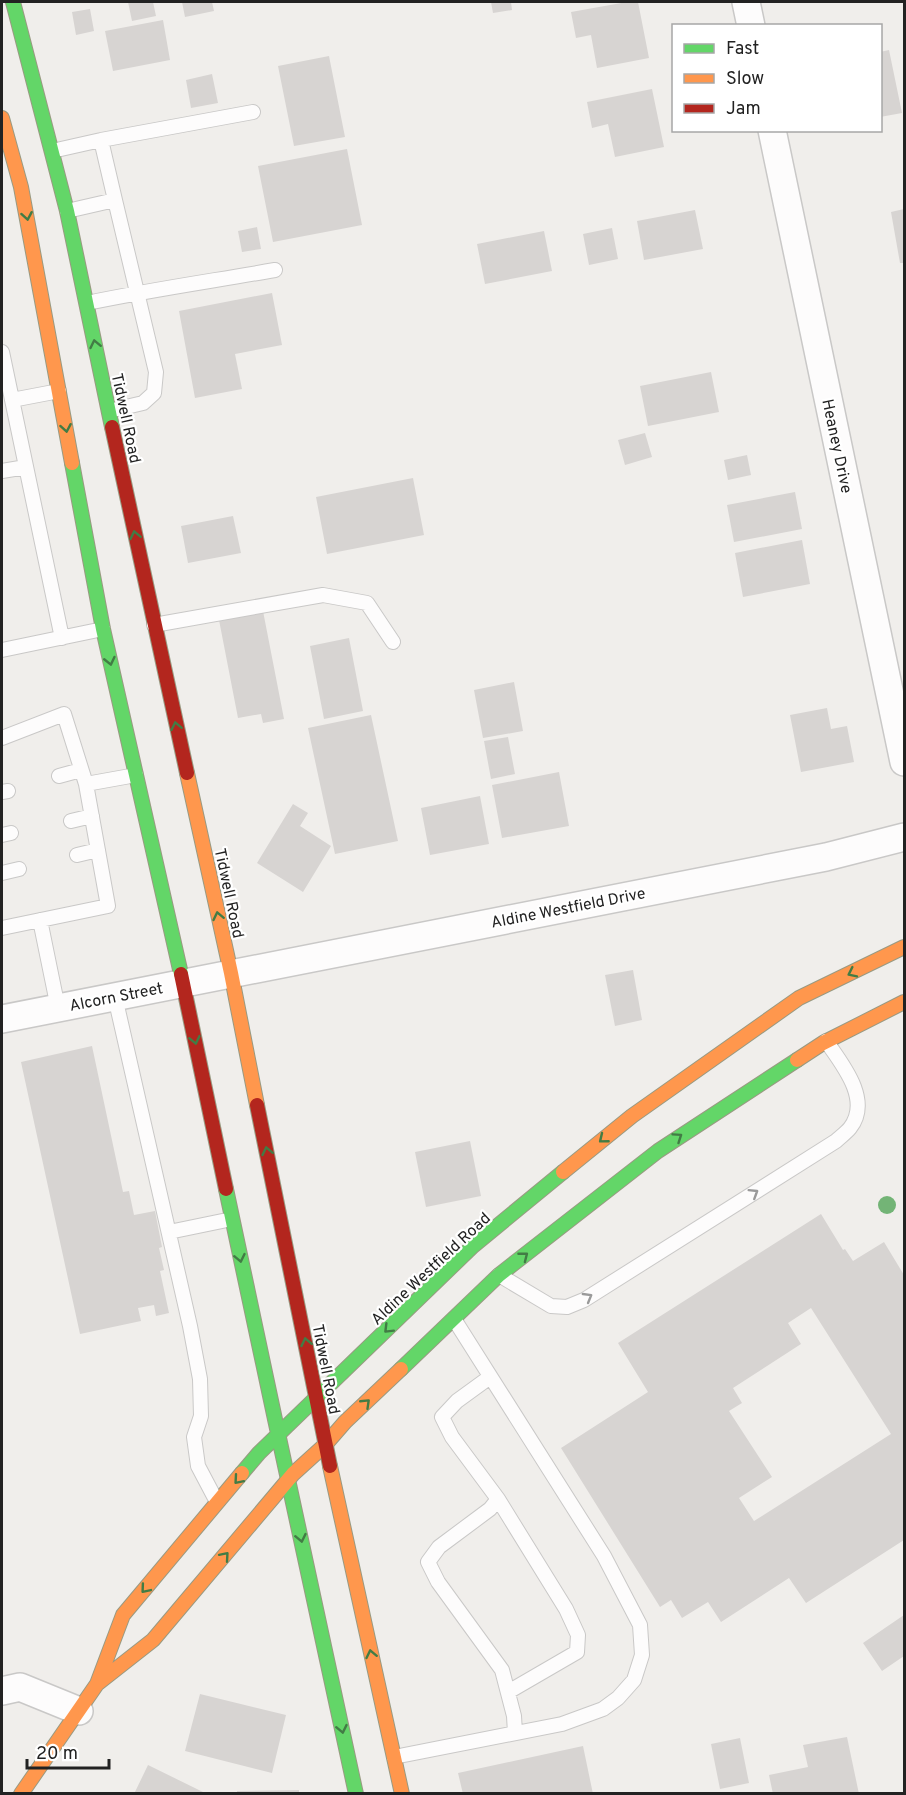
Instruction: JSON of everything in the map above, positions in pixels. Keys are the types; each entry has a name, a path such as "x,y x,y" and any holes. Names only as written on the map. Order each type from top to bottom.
{"main road":[{"name":"Tidwell Road","path":"13,2 59,177 87,303 149,625 231,973 325,1445 402,1794"},
{"path":"2,118 26,186 59,391 136,775 183,983 277,1436 356,1794"},
{"path":"26,186 59,177"},
{"name":"Aldine Westfield Road","path":"21,1794 97,1684 123,1615 259,1453 473,1246 635,1120 800,998 904,947"},
{"name":"Aldine Westfield Road","path":"97,1684 153,1640 293,1474 499,1275 655,1146 826,1041 904,1002"}],"street":[{"path":"746,2 751,24"},
{"name":"Heaney Drive","path":"772,132 904,762"},
{"name":"Aldine Westfield Drive","path":"231,973 826,857 904,837"},
{"name":"Alcorn Street","path":"2,1019 231,973"},
{"path":"2,1691 20,1687 79,1711"}],"lane":[{"path":"52,151 252,112"},
{"path":"101,140 156,372 154,393 143,403 109,411"},
{"path":"67,211 115,200"},
{"path":"87,303 137,292 181,287 275,270"},
{"path":"2,352 62,638"},
{"path":"12,400 59,391"},
{"path":"2,471 26,467"},
{"path":"149,625 323,595 367,603 393,642"},
{"path":"2,651 108,628"},
{"path":"2,738 64,714 86,784 108,906 2,928"},
{"path":"59,776 81,770"},
{"path":"86,784 136,775"},
{"path":"71,820 92,816"},
{"path":"77,855 98,850"},
{"path":"2,873 19,869"},
{"path":"40,920 58,1008"},
{"path":"115,997 200,1379 201,1416 195,1437 198,1466 218,1504"},
{"path":"499,1275 551,1306 567,1307 584,1300 836,1142 851,1127 858,1108 855,1089 826,1041"},
{"path":"169,1232 232,1219"},
{"path":"394,1757 562,1724 603,1709 618,1698 634,1680 642,1655 640,1625 604,1556 454,1319"},
{"path":"490,1377 457,1401 442,1418 452,1437 498,1499 566,1608 578,1635 577,1652 508,1692"},
{"path":"498,1499 489,1509 439,1547 428,1562 438,1582 502,1670 514,1716 515,1733"}],"building":[{"path":"128,2 153,2 156,16 132,21"},
{"path":"182,2 212,2 214,11 185,17"},
{"path":"491,2 511,2 512,10 493,13"},
{"path":"638,2 649,58 597,68 591,35 576,38 571,12"},
{"path":"90,9 94,31 76,35 72,12"},
{"path":"163,20 170,60 113,71 105,31"},
{"path":"889,50 902,113 882,117 882,52"},
{"path":"329,56 345,137 294,146 278,66"},
{"path":"212,74 218,103 191,108 186,80"},
{"path":"652,89 664,147 615,157 608,124 592,128 587,102"},
{"path":"347,149 362,225 273,242 258,166"},
{"path":"904,209 904,263 900,263 891,212"},
{"path":"695,210 703,249 644,260 637,221"},
{"path":"257,227 261,249 242,252 238,231"},
{"path":"612,228 618,259 589,265 583,234"},
{"path":"544,231 552,271 485,284 477,244"},
{"path":"272,293 282,345 235,354 242,389 195,398 179,311"},
{"path":"711,372 719,412 648,426 640,386"},
{"path":"645,433 652,457 625,465 618,440"},
{"path":"747,455 751,475 728,480 724,460"},
{"path":"413,478 424,535 327,554 316,497"},
{"path":"795,492 802,529 734,542 727,505"},
{"path":"233,516 241,553 188,563 181,526"},
{"path":"802,540 810,584 743,597 735,553"},
{"path":"263,611 284,719 263,723 261,714 238,718 219,620"},
{"path":"349,638 363,711 324,719 310,646"},
{"path":"514,682 523,731 483,738 474,690"},
{"path":"827,708 831,729 847,726 854,762 801,772 790,715"},
{"path":"371,715 398,841 335,854 308,728"},
{"path":"508,737 515,774 491,779 484,741"},
{"path":"559,772 569,826 502,838 492,785"},
{"path":"480,796 489,844 430,855 421,808"},
{"path":"293,804 308,813 300,826 331,846 303,892 257,863"},
{"path":"633,970 642,1020 615,1026 605,975"},
{"path":"92,1046 123,1192 129,1191 134,1215 155,1211 164,1270 160,1271 169,1313 156,1316 154,1305 138,1308 141,1321 80,1334 21,1062"},
{"path":"470,1141 481,1196 426,1207 415,1152"},
{"path":"821,1214 843,1250 845,1249 853,1261 884,1242 904,1275 904,1540 806,1603 789,1578 721,1622 708,1602 682,1618 671,1600 660,1607 561,1448 648,1392 618,1343","holes":["811,1308 891,1434 754,1521 739,1498 772,1477 729,1411 742,1403 733,1388 801,1344 788,1323"]},
{"path":"904,1615 904,1656 882,1671 863,1643"},
{"path":"200,1694 286,1715 272,1773 185,1751"},
{"path":"847,1737 859,1794 773,1794 769,1775 808,1767 803,1745"},
{"path":"740,1738 749,1783 720,1789 711,1744"},
{"path":"583,1746 593,1794 463,1794 458,1773"},
{"path":"148,1765 203,1792 202,1794 134,1794"},
{"path":"299,1790 299,1794 237,1794 237,1791"}],"traffic: fast":[{"path":"13,2 67,211 112,427"},
{"path":"72,463 103,629 181,974"},
{"path":"401,1369 499,1275 658,1151 797,1060"},
{"path":"242,1473 259,1453 473,1246 563,1172"},
{"path":"226,1189 356,1794"}],"traffic: slow":[{"path":"2,118 21,187 72,463"},
{"path":"187,773 257,1105"},
{"path":"563,1172 632,1116 799,998 904,947"},
{"path":"797,1060 823,1043 904,1002"},
{"path":"97,1684 153,1640 293,1474 401,1369"},
{"path":"330,1466 402,1794"},
{"path":"21,1794 97,1684 123,1615 242,1473"}],"traffic: jam":[{"path":"112,427 187,773"},
{"path":"181,974 226,1189"},
{"path":"257,1105 330,1466"}]}
